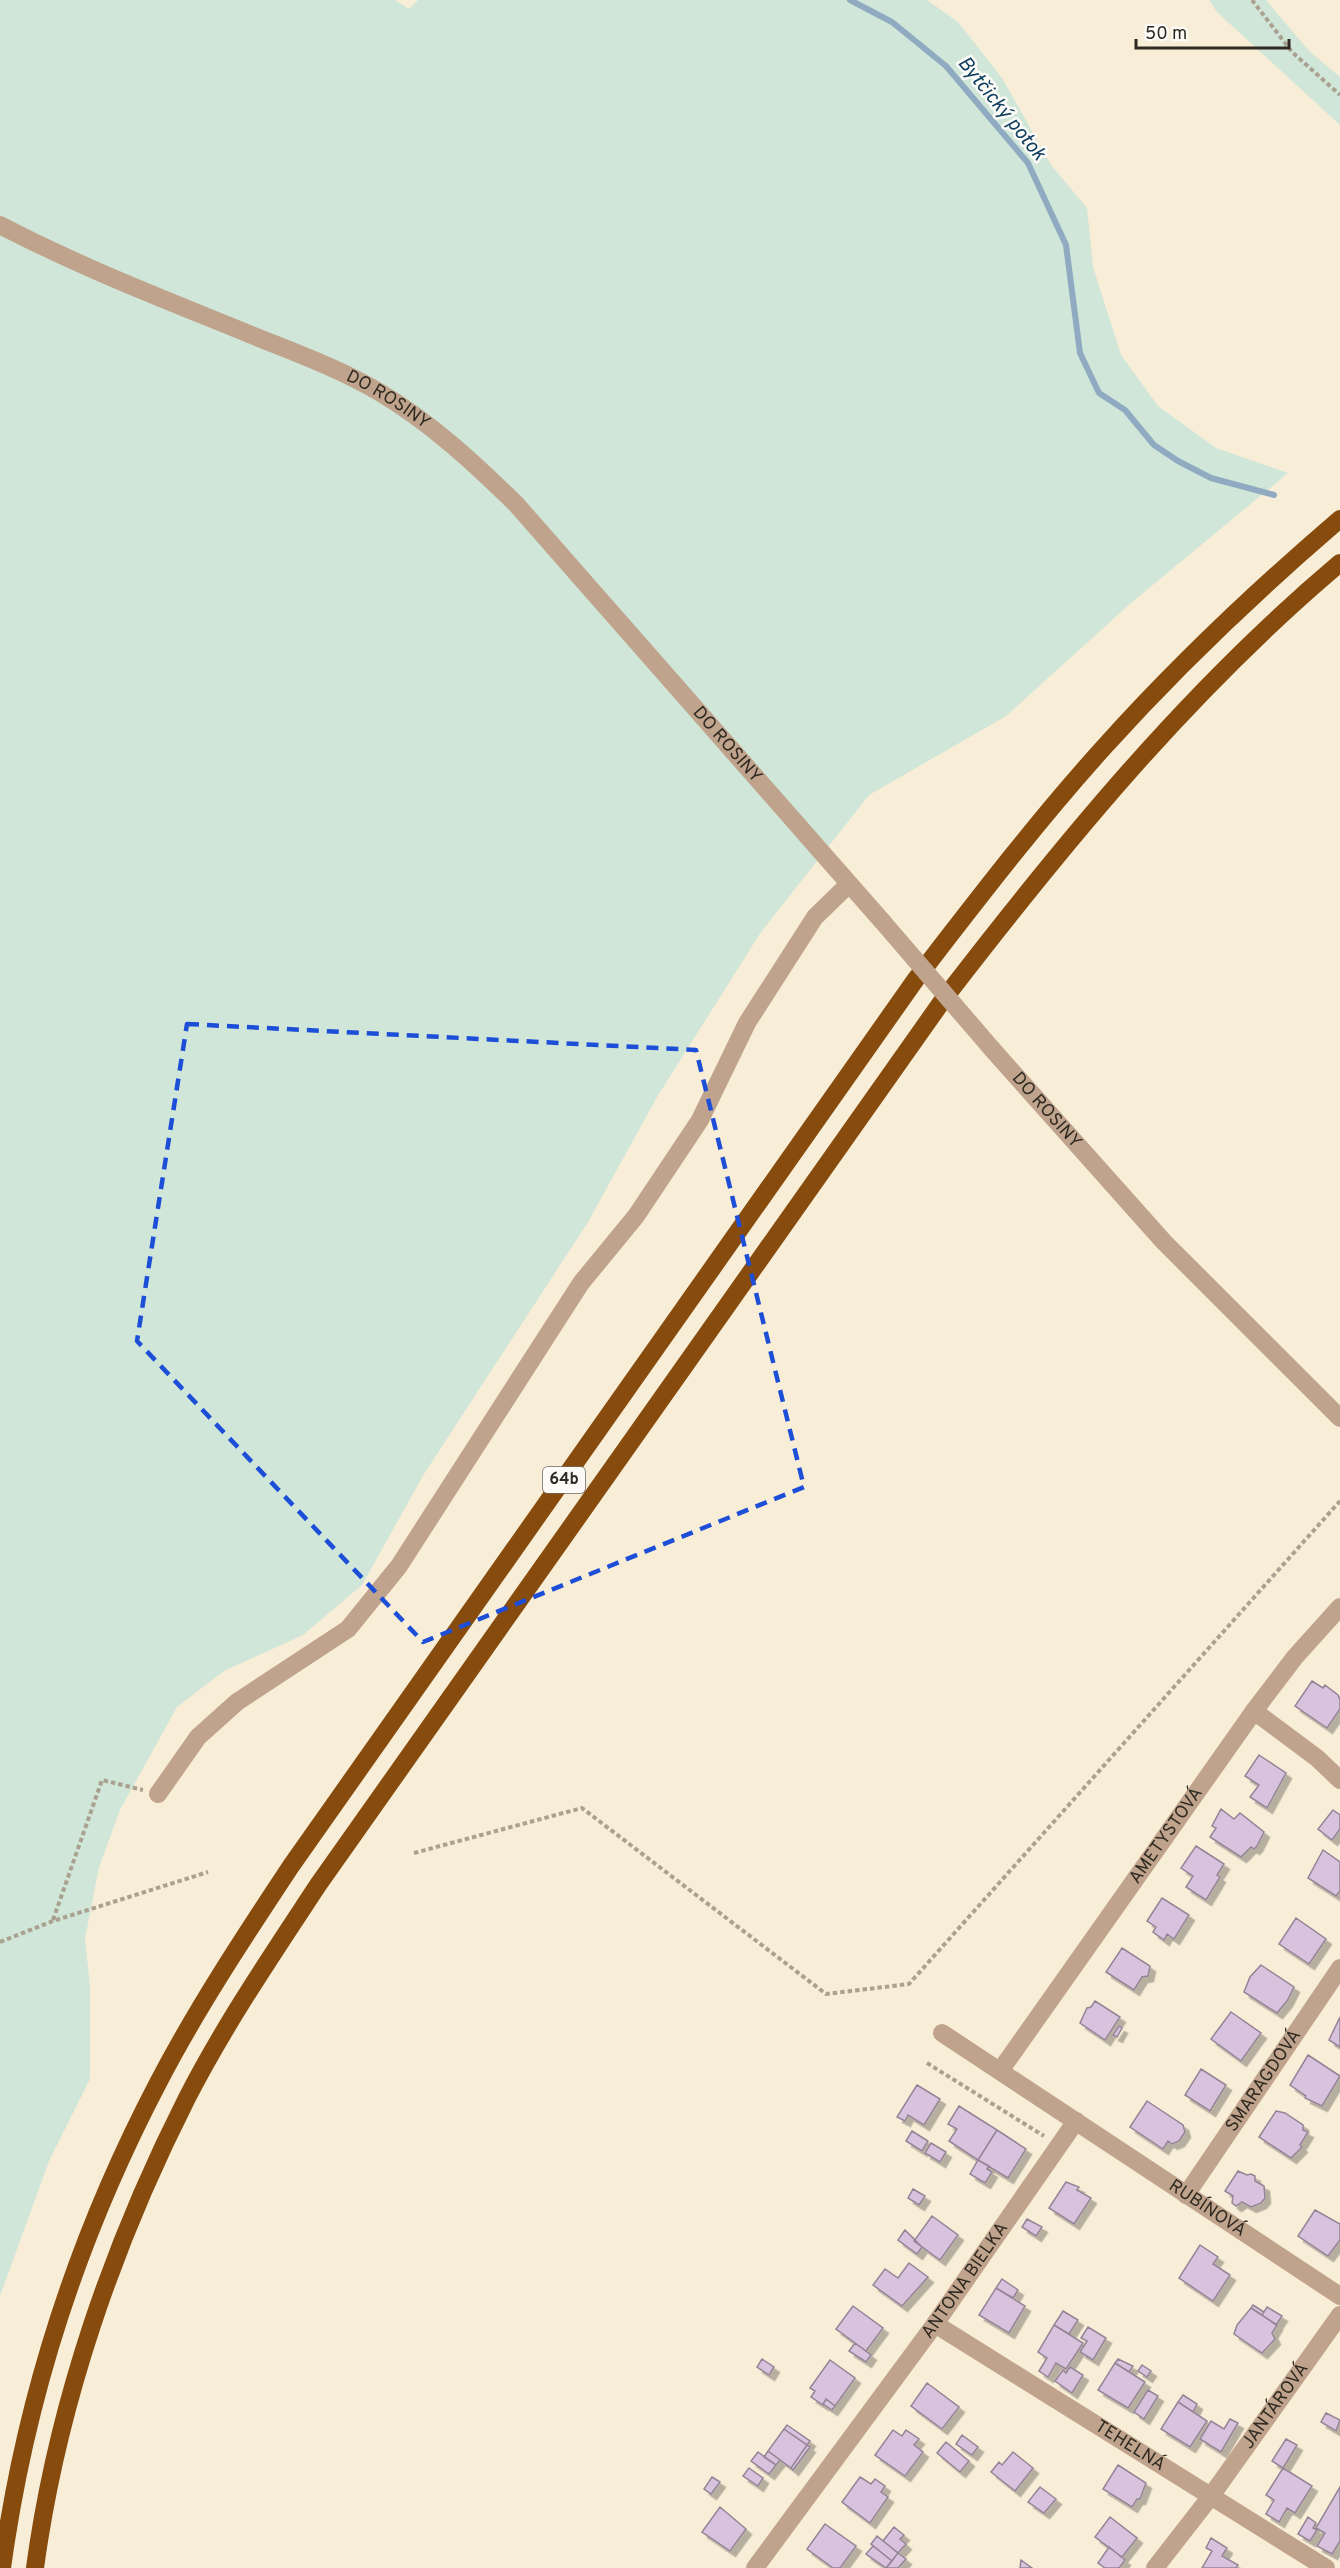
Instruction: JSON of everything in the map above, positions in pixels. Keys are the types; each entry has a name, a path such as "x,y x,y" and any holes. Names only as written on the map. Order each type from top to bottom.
{"highway":[{"name":"64b","path":"2,2568 10,2505 38,2387 88,2237 158,2083 244,1937 291,1866 916,979 992,880 1059,799 1169,678 1231,616 1340,519"},
{"name":"64b","path":"35,2568 41,2520 70,2401 121,2245 188,2097 270,1957 318,1885 950,992 1025,893 1130,769 1254,640 1340,563"}],"street":[{"name":"DO ROSINY","path":"0,225 71,260 314,361 378,392 426,424 480,468 516,504 992,1049 1164,1242 1340,1418"},
{"path":"158,1794 198,1737 237,1702 348,1629 399,1566 581,1283 636,1216 699,1120 747,1023 815,917 849,884"},
{"name":"AMETYSTOVÁ","path":"1000,2071 1254,1711 1295,1657 1340,1607"},
{"path":"1254,1711 1340,1778"},
{"name":"SMARAGDOVÁ","path":"1186,2195 1340,1968"},
{"path":"942,2033 1076,2121"},
{"name":"RUBÍNOVÁ","path":"1076,2121 1340,2296"},
{"name":"ANTONA BIELKA","path":"755,2568 935,2324 1076,2121"},
{"name":"JANTÁROVÁ","path":"1155,2568 1211,2496 1340,2315"},
{"name":"TEHELNÁ","path":"935,2324 1326,2568"}],"path":[{"path":"1252,0 1292,52 1340,95"},
{"path":"414,1853 582,1808 826,1994 909,1984 1340,1502"},
{"path":"53,1921 102,1780 158,1794"},
{"path":"0,1942 53,1921 208,1872"},
{"path":"927,2063 1049,2139"}],"highlighted area":[{"path":"187,1024 696,1050 804,1487 423,1642 137,1341"}],"green space":[{"path":"0,0 395,0 409,9 418,0 927,0 958,22 1002,78 1051,165 1087,208 1093,267 1121,355 1158,406 1216,448 1288,473 1131,603 1006,716 869,795 761,932 657,1097 588,1222 424,1474 362,1585 303,1635 224,1671 177,1707 120,1810 99,1867 85,1939 90,1986 90,2079 49,2161 0,2296"},
{"path":"1209,0 1266,0 1309,51 1340,77 1340,125 1217,12"}],"building":[{"path":"1312,1681 1323,1688 1325,1685 1338,1695 1340,1700 1340,1709 1327,1728 1295,1706"},
{"path":"1259,1755 1286,1773 1267,1808 1250,1797 1259,1785 1245,1776"},
{"path":"1221,1809 1234,1819 1240,1813 1264,1832 1257,1846 1254,1849 1251,1847 1241,1857 1210,1837 1216,1828 1212,1826"},
{"path":"1333,1810 1340,1815 1340,1829 1332,1840 1318,1829"},
{"path":"1196,1846 1224,1864 1217,1875 1220,1877 1206,1900 1186,1887 1193,1876 1181,1868"},
{"path":"1323,1850 1340,1862 1340,1891 1336,1896 1308,1878"},
{"path":"1162,1898 1189,1915 1174,1939 1167,1934 1164,1940 1153,1932 1156,1927 1147,1921"},
{"path":"1296,1918 1326,1939 1309,1964 1279,1944"},
{"path":"1122,1948 1150,1966 1148,1976 1142,1977 1134,1990 1106,1972"},
{"path":"1261,1965 1294,1987 1287,2001 1277,2013 1244,1992 1250,1977"},
{"path":"1095,2001 1120,2017 1105,2040 1080,2023 1087,2008 1091,2007"},
{"path":"1231,2012 1261,2033 1241,2061 1211,2039"},
{"path":"1340,2017 1340,2047 1329,2040"},
{"path":"1119,2026 1122,2028 1117,2037 1113,2035"},
{"path":"1308,2055 1340,2076 1322,2106 1305,2098 1306,2096 1290,2085"},
{"path":"1201,2069 1226,2085 1210,2111 1185,2095"},
{"path":"917,2085 940,2099 924,2125 908,2115 905,2121 897,2117"},
{"path":"1147,2101 1183,2125 1185,2132 1179,2141 1172,2144 1168,2141 1163,2149 1130,2127"},
{"path":"959,2106 997,2130 978,2160 949,2141 957,2129 948,2124"},
{"path":"1276,2111 1285,2113 1303,2125 1303,2130 1308,2132 1300,2145 1302,2147 1291,2158 1259,2137"},
{"path":"997,2130 1026,2149 1008,2178 978,2160"},
{"path":"912,2131 928,2141 922,2151 906,2141"},
{"path":"931,2143 946,2152 940,2162 925,2153"},
{"path":"978,2160 989,2166 987,2169 992,2172 985,2183 970,2174"},
{"path":"1238,2171 1255,2176 1255,2181 1264,2186 1265,2198 1261,2203 1251,2207 1242,2202 1236,2206 1232,2203 1233,2196 1225,2191"},
{"path":"1066,2182 1079,2187 1077,2190 1091,2198 1074,2224 1049,2208"},
{"path":"913,2189 925,2196 919,2205 908,2198"},
{"path":"1315,2210 1340,2224 1340,2240 1328,2256 1298,2236"},
{"path":"932,2216 958,2235 940,2260 914,2241"},
{"path":"1027,2219 1042,2227 1036,2236 1022,2227"},
{"path":"905,2230 922,2247 917,2254 898,2240"},
{"path":"1200,2245 1218,2257 1213,2264 1230,2275 1213,2301 1179,2278"},
{"path":"909,2263 928,2277 902,2306 873,2285 885,2269 898,2278"},
{"path":"1002,2279 1018,2290 1013,2298 996,2288"},
{"path":"996,2288 1025,2306 1009,2333 979,2315"},
{"path":"1253,2305 1264,2312 1262,2315 1251,2308"},
{"path":"853,2306 883,2328 866,2351 836,2329"},
{"path":"1267,2307 1282,2316 1276,2325 1262,2315"},
{"path":"1251,2308 1277,2325 1272,2333 1275,2339 1262,2353 1234,2334 1237,2325"},
{"path":"1063,2311 1078,2320 1069,2334 1054,2325"},
{"path":"1054,2325 1083,2343 1066,2369 1056,2363 1048,2377 1039,2371 1047,2358 1038,2352"},
{"path":"1088,2327 1106,2338 1093,2360 1080,2352 1087,2341 1081,2338"},
{"path":"855,2343 871,2355 866,2362 849,2351"},
{"path":"762,2359 774,2367 769,2375 757,2367"},
{"path":"1118,2359 1133,2366 1129,2372 1115,2363"},
{"path":"830,2360 855,2378 835,2406 826,2399 823,2405 811,2397 815,2391 810,2388"},
{"path":"1115,2363 1145,2382 1128,2408 1098,2390"},
{"path":"1142,2365 1151,2371 1147,2377 1138,2371"},
{"path":"1070,2367 1083,2375 1072,2393 1055,2381 1063,2370 1066,2373"},
{"path":"927,2383 959,2407 942,2429 911,2406"},
{"path":"1148,2390 1158,2396 1144,2419 1134,2412"},
{"path":"1183,2395 1197,2404 1193,2412 1178,2402"},
{"path":"826,2399 835,2406 832,2410 823,2404"},
{"path":"1178,2402 1207,2421 1190,2447 1161,2429"},
{"path":"1326,2413 1340,2420 1336,2431 1321,2422"},
{"path":"1230,2419 1238,2423 1221,2452 1200,2439 1211,2421 1224,2429"},
{"path":"787,2425 810,2441 807,2445 784,2429"},
{"path":"784,2429 807,2445 791,2468 768,2451"},
{"path":"893,2430 902,2436 906,2430 919,2439 914,2445 923,2452 905,2476 875,2455"},
{"path":"962,2435 978,2447 972,2455 956,2444"},
{"path":"1286,2439 1297,2445 1283,2468 1272,2461"},
{"path":"946,2442 969,2461 960,2472 937,2453"},
{"path":"807,2445 810,2447 793,2470 791,2468"},
{"path":"768,2451 780,2460 776,2465 764,2457"},
{"path":"758,2452 776,2465 769,2474 751,2461"},
{"path":"1013,2452 1033,2468 1015,2491 991,2472 999,2462 1002,2465"},
{"path":"1118,2465 1146,2483 1140,2499 1137,2499 1132,2507 1103,2489"},
{"path":"749,2468 763,2478 758,2486 743,2476"},
{"path":"1283,2468 1312,2486 1295,2513 1287,2508 1279,2522 1266,2514 1274,2500 1266,2495"},
{"path":"712,2477 720,2482 711,2494 704,2489"},
{"path":"860,2477 871,2484 875,2479 885,2486 881,2492 888,2497 870,2523 842,2502"},
{"path":"1040,2487 1056,2499 1044,2513 1028,2502"},
{"path":"1340,2487 1340,2541 1332,2554 1317,2546 1325,2533 1316,2528"},
{"path":"720,2507 746,2529 730,2551 702,2532"},
{"path":"1110,2517 1137,2538 1122,2557 1095,2537"},
{"path":"1308,2517 1316,2523 1313,2528 1317,2530 1310,2541 1298,2534"},
{"path":"825,2524 856,2546 840,2568 833,2568 807,2549"},
{"path":"894,2527 904,2535 900,2539 906,2544 898,2553 883,2541"},
{"path":"877,2536 898,2553 892,2561 871,2544"},
{"path":"1211,2538 1227,2548 1222,2556 1238,2565 1236,2568 1202,2568 1212,2551 1206,2548"},
{"path":"873,2546 892,2561 886,2568 866,2554"},
{"path":"1109,2547 1125,2560 1119,2568 1105,2568 1098,2563"},
{"path":"898,2553 906,2559 898,2568 886,2568"},
{"path":"1021,2560 1032,2568 1020,2568"}],"waterway":[{"name":"Bytčický potok","path":"850,0 892,22 946,66 1028,163 1066,245 1080,353 1099,393 1125,410 1154,445 1178,461 1211,478 1274,495"}]}
